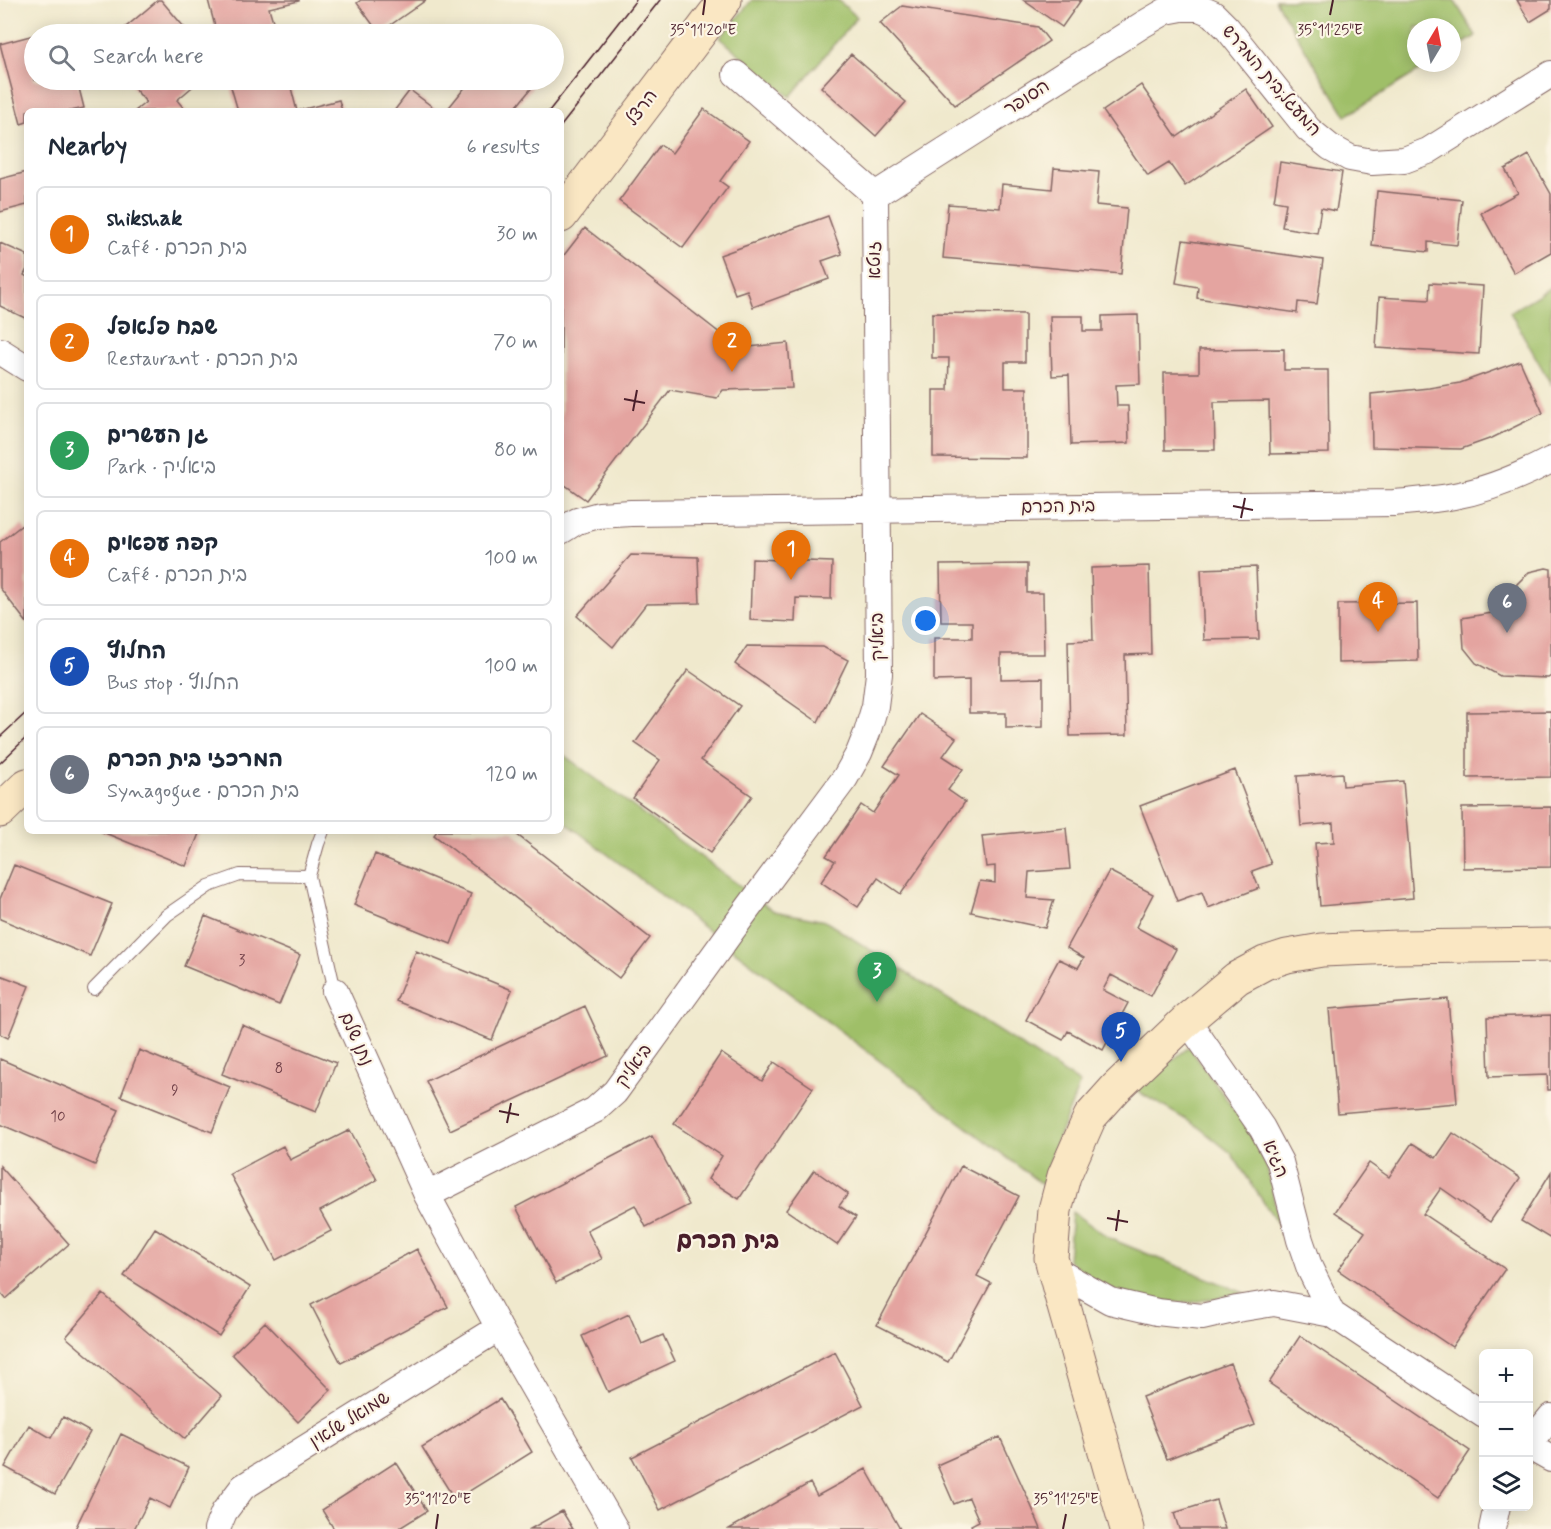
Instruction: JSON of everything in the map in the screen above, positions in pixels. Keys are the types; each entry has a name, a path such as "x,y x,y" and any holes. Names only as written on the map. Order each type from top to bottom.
{"street":[{"name":"הרצל","path":"564,212 725,0"},
{"name":"המעגל;בית המדרש","path":"1182,8 1199,8 1213,14 1227,28 1308,129 1330,147 1350,158 1372,162 1404,160 1428,151 1551,74"},
{"name":"הסופר","path":"875,195 1142,25 1167,11 1182,8"},
{"path":"736,74 875,195"},
{"name":"זוטא","path":"875,195 877,510"},
{"path":"0,351 24,366"},
{"name":"בית הכרם","path":"564,529 578,521 599,515 631,513 1394,503 1436,499 1480,490 1527,473 1551,460"},
{"name":"ביאליק","path":"427,1195 595,1110 615,1092 845,778 867,734 879,674 877,510"},
{"path":"0,811 24,787"},
{"path":"1127,1529 1052,1258 1055,1210 1064,1176 1090,1117 1116,1088 1187,1020 1237,978 1265,963 1287,956 1322,950 1551,945"},
{"name":"נתן שלם","path":"335,991 427,1195"},
{"name":"הגיא","path":"1187,1020 1262,1128 1280,1162 1300,1240 1310,1269 1332,1314"},
{"path":"427,1195 499,1328 615,1529"},
{"path":"1055,1270 1110,1301 1157,1312 1202,1317 1274,1303 1332,1314 1479,1412"},
{"name":"שמואל שלאין","path":"217,1529 224,1512 243,1487 499,1328"},
{"path":"1533,1439 1551,1417"},
{"path":"1533,1448 1551,1459"},
{"path":"1492,1529 1496,1511"}],"lane":[{"name":"נתן שלם","path":"322,834 309,876 335,991"},
{"path":"94,989 167,915 209,886 240,875 309,876"}],"green space":[{"path":"752,0 838,0 857,17 790,97 720,38"},
{"path":"1275,0 1454,0 1476,36 1461,45 1461,18 1407,18 1407,72 1417,72 1346,116"},
{"path":"1551,287 1551,384 1510,312"},
{"path":"564,755 774,911 825,921 1080,1083 1054,1149 1043,1185 564,821"},
{"path":"1189,1047 1245,1125 1267,1167 1280,1227 1231,1153 1197,1126 1135,1090"},
{"path":"1072,1212 1111,1239 1244,1293 1189,1303 1149,1301 1105,1288 1068,1260"}],"building":[{"path":"158,0 161,0 181,24 130,24"},
{"path":"208,0 299,0 269,8 274,24 214,24"},
{"path":"361,0 426,0 392,24 372,24 357,3"},
{"path":"1023,0 1081,0 1062,27"},
{"path":"1517,0 1551,0 1551,9 1530,22"},
{"path":"902,6 1038,27 1049,41 955,105 880,23"},
{"path":"24,38 24,90 80,90 84,108 24,108 24,123 21,124 0,44"},
{"path":"851,54 906,102 876,136 821,87"},
{"path":"1141,85 1177,137 1246,89 1272,127 1185,186 1169,163 1148,176 1103,111"},
{"path":"136,90 189,90 177,100 184,108 139,108 146,102"},
{"path":"232,90 292,90 296,108 237,108"},
{"path":"410,90 434,108 396,108"},
{"path":"463,90 530,90 515,108 448,108"},
{"path":"339,100 341,108 308,108"},
{"path":"704,109 749,141 720,181 728,187 683,248 619,201 660,145 672,153"},
{"path":"1529,155 1551,194 1551,252 1514,273 1481,213 1518,193 1505,169"},
{"path":"1280,162 1342,172 1336,211 1321,208 1317,233 1282,227 1286,203 1274,201"},
{"path":"1054,168 1099,172 1096,205 1127,208 1121,274 943,258 948,204 1000,208 1002,184 1052,189"},
{"path":"24,173 24,206 0,212 0,179"},
{"path":"1377,191 1462,200 1457,245 1428,242 1428,252 1372,246"},
{"path":"828,216 842,254 822,261 829,279 753,307 747,290 735,294 720,255"},
{"path":"585,228 739,348 788,343 792,388 723,390 717,398 670,390 586,500 564,484 564,255"},
{"path":"1183,240 1323,260 1317,304 1298,302 1297,313 1197,298 1198,287 1176,283"},
{"path":"0,243 24,254 24,318 0,306"},
{"path":"1430,283 1483,286 1479,354 1376,348 1379,297 1429,300"},
{"path":"932,313 1025,314 1025,362 1005,362 1005,388 1027,388 1027,458 933,457 933,390 948,390 949,358 932,358"},
{"path":"1138,315 1140,384 1116,385 1117,406 1128,406 1129,443 1071,445 1069,375 1052,376 1050,316 1083,316 1083,331 1102,331 1102,316"},
{"path":"1284,349 1284,370 1328,370 1329,453 1270,454 1269,401 1214,402 1215,450 1165,450 1164,373 1199,373 1199,350"},
{"path":"1520,361 1543,413 1492,438 1461,449 1372,447 1371,394 1460,383"},
{"path":"22,525 24,528 24,619 0,588 0,542"},
{"path":"631,555 698,557 700,603 646,604 613,647 577,616"},
{"path":"752,559 832,562 831,599 796,598 795,622 750,620"},
{"path":"1027,564 1027,593 1043,593 1044,654 1001,654 1001,679 1043,678 1043,727 1006,728 1006,713 969,713 969,680 934,681 934,638 972,638 972,622 941,622 940,565"},
{"path":"1149,566 1151,654 1125,655 1127,735 1070,736 1068,641 1093,640 1091,568"},
{"path":"1256,567 1259,639 1204,640 1201,569"},
{"path":"1551,569 1551,676 1548,678 1500,676 1476,663 1464,648 1462,618 1510,610 1517,584 1529,572"},
{"path":"1417,603 1418,661 1338,663 1338,604"},
{"path":"747,646 823,647 848,660 818,722 735,664"},
{"path":"688,670 740,706 701,760 752,796 710,853 633,798 660,760 635,743"},
{"path":"1551,711 1551,777 1467,778 1467,712"},
{"path":"920,714 956,738 943,756 963,769 948,790 965,802 901,894 878,878 858,907 821,882 835,861 826,856 861,805 873,813 899,775 884,766"},
{"path":"1235,770 1271,864 1252,871 1259,888 1208,908 1202,892 1177,901 1140,806"},
{"path":"1342,773 1343,786 1403,781 1413,898 1320,906 1315,843 1334,842 1333,823 1301,826 1297,776"},
{"path":"1551,807 1551,867 1463,868 1462,808"},
{"path":"1066,828 1070,869 1029,872 1027,898 1054,900 1045,928 971,912 980,881 995,883 995,866 986,867 982,836"},
{"path":"107,834 199,834 186,866"},
{"path":"516,834 650,938 619,978 434,835"},
{"path":"375,854 471,894 451,944 354,905"},
{"path":"14,865 112,904 90,956 0,919 0,899"},
{"path":"1109,871 1153,894 1136,927 1176,949 1151,996 1111,975 1103,990 1128,1003 1103,1050 1068,1031 1063,1040 1026,1020 1059,959 1078,968 1084,958 1067,948"},
{"path":"205,916 300,955 279,1005 184,966"},
{"path":"416,951 512,990 492,1040 396,1001"},
{"path":"0,975 29,986 8,1038 0,1034"},
{"path":"1448,999 1457,1103 1338,1113 1329,1009"},
{"path":"585,1006 608,1056 450,1130 426,1081"},
{"path":"1551,1015 1551,1090 1548,1090 1547,1075 1489,1077 1487,1017"},
{"path":"242,1025 336,1063 316,1112 222,1074"},
{"path":"139,1050 230,1087 212,1132 121,1096"},
{"path":"721,1053 762,1081 774,1062 813,1088 739,1199 708,1179 722,1156 674,1124"},
{"path":"0,1059 119,1110 95,1165 0,1124"},
{"path":"350,1130 377,1180 320,1211 331,1231 276,1260 230,1174 283,1146 290,1160"},
{"path":"1453,1133 1520,1178 1490,1222 1441,1188 1423,1214 1505,1269 1452,1347 1338,1270 1365,1232 1335,1212 1369,1163 1389,1177 1412,1143 1436,1158"},
{"path":"652,1136 689,1205 646,1227 635,1205 587,1230 602,1259 556,1283 516,1207"},
{"path":"0,1166 69,1244 6,1299 0,1292"},
{"path":"961,1166 1019,1196 977,1276 991,1283 948,1362 877,1325"},
{"path":"814,1170 848,1194 839,1206 856,1217 837,1245 786,1210"},
{"path":"1551,1172 1551,1239 1521,1221"},
{"path":"155,1228 250,1287 219,1336 124,1276"},
{"path":"417,1249 448,1307 341,1363 311,1305"},
{"path":"103,1294 222,1396 185,1439 66,1337"},
{"path":"629,1314 642,1344 663,1335 675,1361 608,1392 582,1336"},
{"path":"265,1322 331,1390 298,1422 232,1354"},
{"path":"1300,1336 1470,1451 1438,1498 1269,1383"},
{"path":"835,1352 863,1405 660,1510 632,1457"},
{"path":"1230,1363 1255,1425 1167,1459 1142,1397"},
{"path":"500,1399 532,1452 455,1500 422,1447"},
{"path":"63,1417 90,1432 55,1494 5,1467 29,1425 51,1438"},
{"path":"121,1434 189,1467 170,1508 150,1498 134,1529 75,1529"},
{"path":"1000,1437 1041,1529 973,1529 971,1525 979,1521 969,1498 954,1504 937,1465"},
{"path":"396,1462 427,1511 398,1529 334,1529 322,1510"},
{"path":"866,1469 900,1529 729,1529 810,1483 817,1496"},
{"path":"1216,1500 1225,1529 1179,1529 1174,1513"},
{"path":"562,1511 573,1529 530,1529"}],"tram line":[{"path":"551,108 636,0"},
{"path":"564,122 660,0"},
{"path":"0,737 24,715"},
{"path":"0,763 24,740"}],"place":[{"name":"שבח פלאפל","path":"732,372"},
{"name":"shikshak","path":"791,580"},
{"name":"קפה עפאים","path":"1378,632"},
{"name":"המרכזי בית הכרם","path":"1507,633"},
{"name":"גן העשרים","path":"877,1002"},
{"name":"החלוץ","path":"1121,1062"}],"district":[{"name":"בית הכרם","path":"728,1241"}]}
